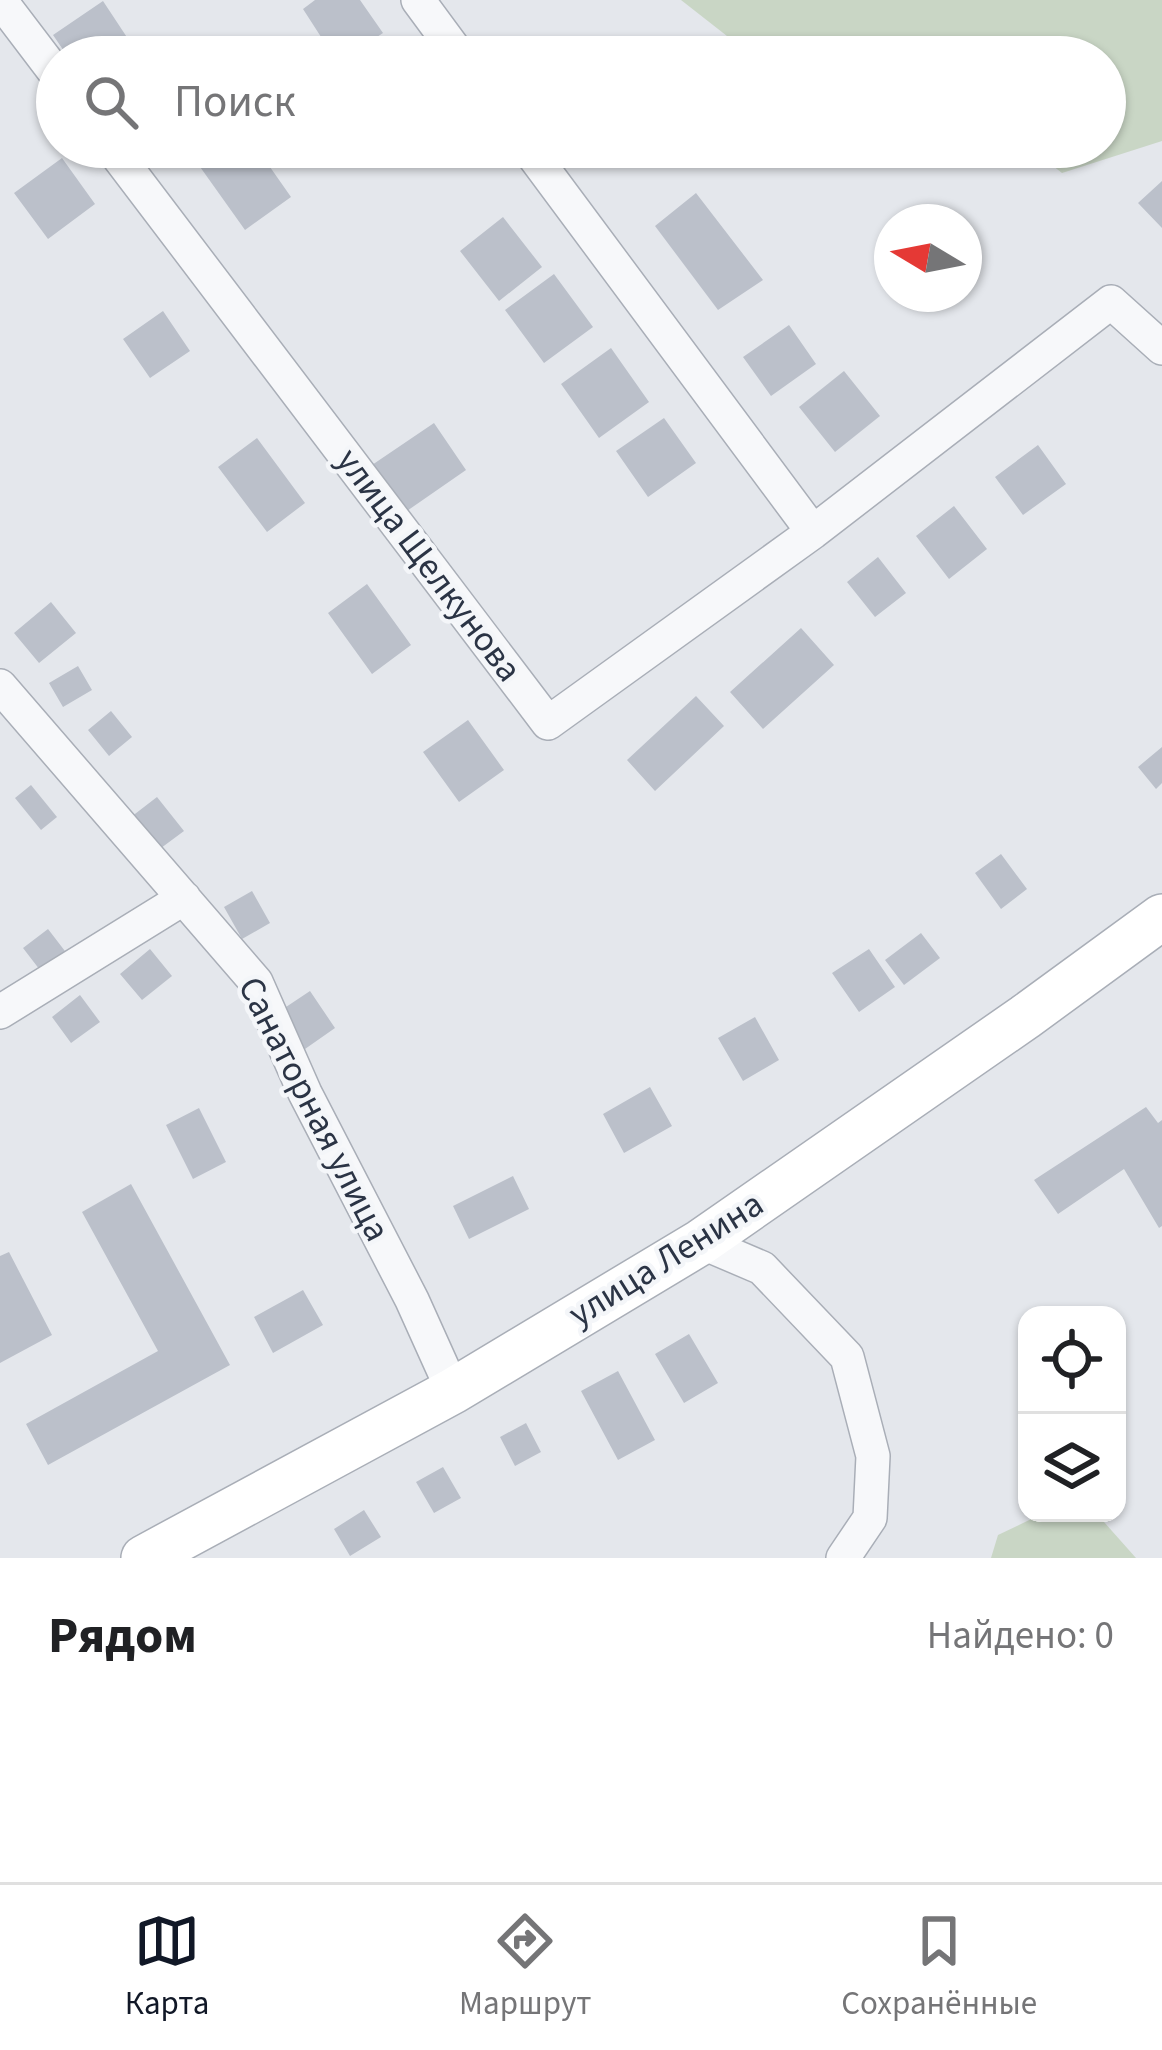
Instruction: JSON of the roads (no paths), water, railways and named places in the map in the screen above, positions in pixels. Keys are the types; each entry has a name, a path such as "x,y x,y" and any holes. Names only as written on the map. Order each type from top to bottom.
{"main road":[{"name":"улица Ленина","path":"144,1558 453,1391 700,1242 1162,917"}],"street":[{"path":"0,0 36,47"},
{"path":"418,0 445,36"},
{"name":"улица Щелкунова","path":"127,168 548,722 813,532 1111,302 1162,348"},
{"path":"543,168 813,532"},
{"name":"Санаторная улица","path":"0,686 256,982 305,1093 412,1300 453,1391"},
{"path":"0,1012 184,898"},
{"path":"700,1242 762,1268 847,1357 873,1456 870,1519 843,1558"}]}
